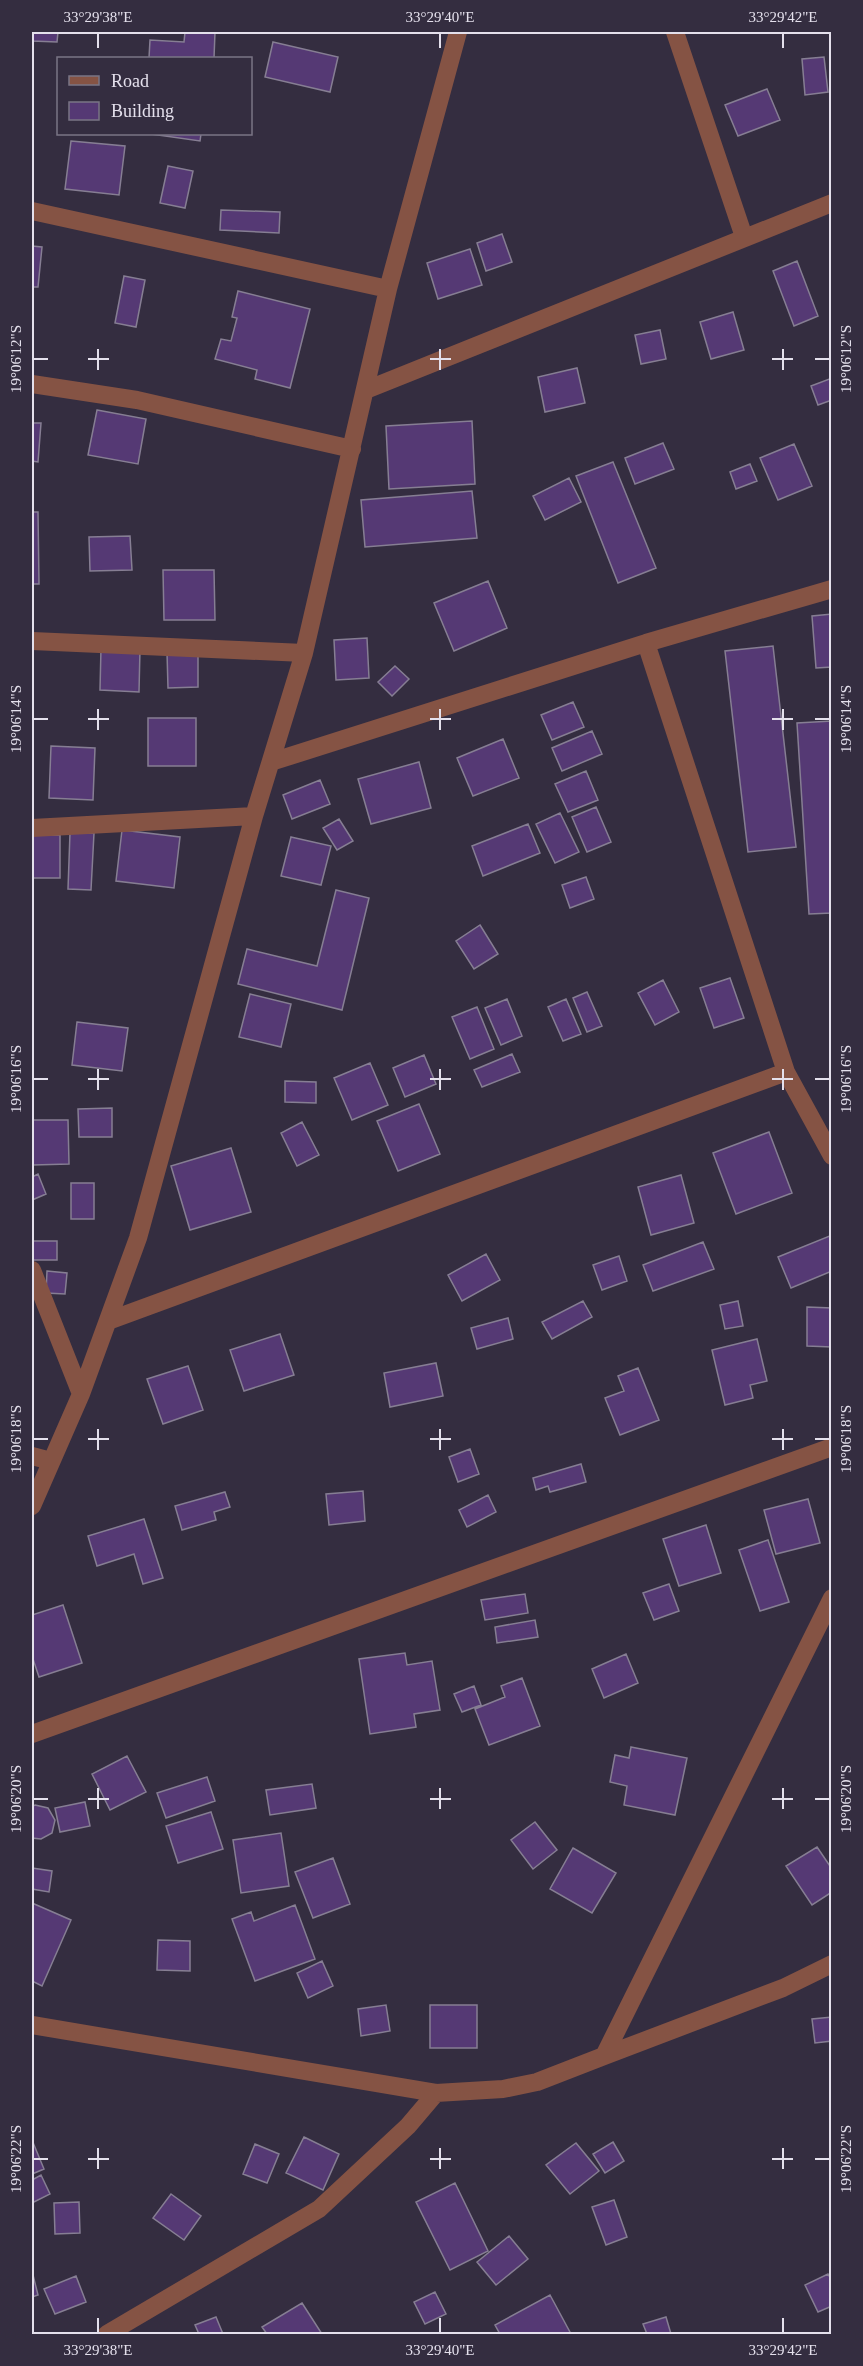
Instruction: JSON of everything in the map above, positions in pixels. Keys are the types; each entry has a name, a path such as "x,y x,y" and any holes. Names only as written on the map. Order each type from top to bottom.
{"street":[{"path":"32,1506 81,1394 138,1238 254,816 303,653 388,289 458,32"},
{"path":"675,32 744,237"},
{"path":"366,390 831,203"},
{"path":"32,211 388,289"},
{"path":"32,384 137,400 352,449"},
{"path":"272,762 646,643 831,589"},
{"path":"32,641 303,653"},
{"path":"646,643 786,1072 831,1156"},
{"path":"32,828 254,816"},
{"path":"108,1321 786,1072"},
{"path":"32,1270 81,1394"},
{"path":"32,1734 831,1447"},
{"path":"32,1456 51,1461"},
{"path":"604,2056 831,1598"},
{"path":"32,2025 436,2093 503,2089 537,2082 783,1988 831,1964"},
{"path":"107,2334 319,2209 408,2126 436,2093"}],"building":[{"path":"32,32 58,32 57,42 32,41"},
{"path":"185,32 215,32 214,57 149,57 150,40 184,42"},
{"path":"273,42 338,57 330,92 265,77"},
{"path":"824,57 828,92 805,95 802,59"},
{"path":"767,89 780,120 738,136 725,105"},
{"path":"158,135 201,135 200,141"},
{"path":"71,141 125,146 119,195 65,189"},
{"path":"168,166 193,171 185,208 160,203"},
{"path":"221,210 280,212 279,233 220,230"},
{"path":"502,234 512,262 486,271 477,243"},
{"path":"32,246 42,247 38,287 32,287"},
{"path":"470,249 482,285 438,299 427,263"},
{"path":"797,261 818,316 794,326 773,271"},
{"path":"124,276 145,280 136,327 115,323"},
{"path":"238,291 310,309 290,388 255,379 257,370 215,359 221,339 231,341 237,318 232,317"},
{"path":"733,312 744,350 711,359 700,322"},
{"path":"660,330 666,359 641,364 635,335"},
{"path":"577,368 585,403 545,412 538,377"},
{"path":"832,378 832,400 818,405 811,386"},
{"path":"97,410 146,419 138,464 88,455"},
{"path":"472,421 475,484 389,489 386,426"},
{"path":"32,423 41,423 38,462 32,461"},
{"path":"663,443 674,469 635,484 625,458"},
{"path":"794,444 812,486 778,500 760,458"},
{"path":"613,462 656,568 618,583 576,476"},
{"path":"750,464 757,481 736,489 730,472"},
{"path":"569,478 581,502 545,520 533,496"},
{"path":"472,491 477,538 365,547 361,500"},
{"path":"32,512 38,512 39,584 32,584"},
{"path":"130,536 132,570 90,571 89,537"},
{"path":"163,570 214,570 215,620 164,620"},
{"path":"488,581 507,628 454,651 434,603"},
{"path":"832,614 832,667 816,668 812,616"},
{"path":"367,638 369,678 336,680 334,640"},
{"path":"773,646 796,847 748,852 725,651"},
{"path":"101,648 140,649 139,692 100,690"},
{"path":"198,651 198,687 168,688 167,652"},
{"path":"395,666 409,679 392,696 378,682"},
{"path":"573,702 584,727 552,740 541,715"},
{"path":"148,718 196,718 196,766 148,766"},
{"path":"832,721 832,913 809,914 797,723"},
{"path":"592,731 602,754 562,771 552,748"},
{"path":"503,739 519,778 473,796 457,758"},
{"path":"51,746 95,748 93,800 49,798"},
{"path":"419,762 431,808 371,824 358,779"},
{"path":"586,771 598,800 568,812 555,784"},
{"path":"320,780 330,804 292,819 283,795"},
{"path":"596,807 611,842 587,852 572,817"},
{"path":"560,813 579,852 555,863 536,824"},
{"path":"339,819 353,841 337,850 323,828"},
{"path":"528,824 540,853 483,876 472,846"},
{"path":"122,830 180,837 174,888 116,881"},
{"path":"70,833 94,833 91,890 68,889"},
{"path":"32,835 60,835 60,878 32,878"},
{"path":"291,837 331,846 321,885 281,876"},
{"path":"586,877 594,899 570,908 562,885"},
{"path":"336,890 369,898 342,1010 238,984 247,949 317,966"},
{"path":"480,925 498,954 474,969 456,941"},
{"path":"730,978 744,1018 714,1028 700,988"},
{"path":"663,980 679,1012 655,1025 638,993"},
{"path":"587,992 602,1026 587,1032 573,998"},
{"path":"250,994 291,1004 281,1047 239,1037"},
{"path":"507,999 522,1036 501,1045 485,1008"},
{"path":"566,999 581,1034 563,1041 548,1007"},
{"path":"477,1007 494,1049 470,1059 452,1017"},
{"path":"77,1022 128,1028 122,1071 72,1065"},
{"path":"512,1054 520,1072 482,1087 474,1070"},
{"path":"424,1055 436,1084 405,1097 393,1068"},
{"path":"370,1063 388,1105 352,1120 334,1078"},
{"path":"285,1081 316,1082 316,1103 285,1102"},
{"path":"419,1104 440,1154 398,1171 377,1121"},
{"path":"112,1108 112,1137 79,1137 78,1109"},
{"path":"32,1120 68,1120 69,1164 33,1165"},
{"path":"302,1122 319,1155 297,1166 281,1133"},
{"path":"769,1132 792,1193 736,1214 713,1153"},
{"path":"231,1148 251,1212 190,1230 171,1166"},
{"path":"38,1174 46,1194 32,1200 32,1177"},
{"path":"681,1175 694,1223 651,1235 638,1187"},
{"path":"71,1183 94,1183 94,1219 71,1219"},
{"path":"832,1235 832,1271 791,1288 778,1257"},
{"path":"32,1241 57,1241 57,1260 32,1260"},
{"path":"703,1242 714,1269 653,1291 643,1265"},
{"path":"486,1254 500,1280 462,1301 448,1275"},
{"path":"619,1256 627,1281 602,1290 593,1265"},
{"path":"47,1271 67,1273 65,1294 46,1293"},
{"path":"583,1301 592,1317 552,1339 542,1322"},
{"path":"738,1301 743,1326 725,1329 720,1305"},
{"path":"807,1307 832,1308 832,1347 807,1346"},
{"path":"508,1318 513,1339 477,1349 471,1328"},
{"path":"280,1334 294,1375 244,1391 230,1350"},
{"path":"757,1339 767,1381 750,1385 753,1398 725,1405 712,1350"},
{"path":"436,1363 443,1396 390,1407 384,1373"},
{"path":"188,1366 203,1410 163,1424 147,1379"},
{"path":"638,1368 659,1420 620,1435 605,1398 624,1391 618,1376"},
{"path":"470,1449 479,1474 458,1482 449,1457"},
{"path":"581,1464 586,1482 550,1492 548,1486 536,1490 533,1478"},
{"path":"363,1491 365,1521 329,1525 326,1494"},
{"path":"225,1492 230,1507 214,1512 216,1520 182,1530 175,1506"},
{"path":"488,1495 496,1512 467,1527 459,1510"},
{"path":"808,1499 820,1543 776,1554 764,1510"},
{"path":"144,1519 163,1578 143,1584 134,1554 97,1566 88,1536"},
{"path":"706,1525 721,1573 679,1586 663,1539"},
{"path":"768,1540 789,1602 760,1611 739,1550"},
{"path":"669,1584 679,1611 654,1620 643,1593"},
{"path":"525,1594 528,1613 485,1620 481,1600"},
{"path":"63,1605 82,1663 39,1677 32,1656 32,1615"},
{"path":"535,1620 538,1637 497,1643 495,1627"},
{"path":"405,1653 407,1665 432,1661 440,1710 414,1714 416,1727 370,1734 359,1659"},
{"path":"626,1654 638,1683 604,1698 592,1669"},
{"path":"522,1678 540,1726 489,1745 475,1709 505,1697 501,1686"},
{"path":"474,1686 481,1705 462,1712 454,1694"},
{"path":"631,1747 687,1758 675,1815 624,1805 627,1786 610,1782 615,1755 629,1758"},
{"path":"127,1756 146,1792 110,1810 92,1774"},
{"path":"207,1777 215,1801 166,1818 157,1793"},
{"path":"312,1784 316,1808 270,1815 266,1790"},
{"path":"85,1802 90,1826 60,1832 55,1808"},
{"path":"35,1805 48,1808 55,1820 52,1833 41,1839 32,1838 32,1807"},
{"path":"211,1812 223,1849 178,1863 166,1826"},
{"path":"535,1822 557,1850 533,1869 511,1840"},
{"path":"281,1833 289,1886 241,1893 233,1840"},
{"path":"817,1847 832,1869 832,1892 812,1905 786,1866"},
{"path":"573,1848 616,1873 592,1913 550,1889"},
{"path":"333,1858 350,1904 313,1918 295,1872"},
{"path":"32,1868 52,1871 49,1892 32,1889"},
{"path":"32,1903 71,1920 42,1986 32,1981"},
{"path":"295,1905 315,1959 255,1981 232,1919 251,1912 254,1921"},
{"path":"158,1940 190,1941 190,1971 157,1970"},
{"path":"322,1961 333,1986 308,1998 297,1973"},
{"path":"386,2005 390,2031 361,2036 358,2009"},
{"path":"430,2005 477,2005 477,2048 430,2048"},
{"path":"832,2017 832,2041 815,2043 812,2019"},
{"path":"304,2137 339,2154 323,2190 286,2173"},
{"path":"32,2140 44,2169 32,2174"},
{"path":"613,2142 624,2161 605,2173 593,2154"},
{"path":"576,2143 599,2171 570,2194 546,2165"},
{"path":"255,2144 279,2154 267,2183 243,2174"},
{"path":"41,2175 50,2194 32,2203 32,2180"},
{"path":"455,2183 488,2251 450,2270 416,2202"},
{"path":"171,2194 201,2216 184,2240 153,2218"},
{"path":"614,2200 627,2237 606,2245 592,2207"},
{"path":"79,2202 80,2233 55,2234 54,2203"},
{"path":"509,2236 528,2259 496,2285 477,2262"},
{"path":"32,2271 38,2295 32,2297"},
{"path":"828,2274 832,2281 832,2306 818,2312 805,2285"},
{"path":"76,2276 86,2302 55,2314 44,2289"},
{"path":"435,2292 446,2314 425,2324 414,2302"},
{"path":"550,2295 571,2334 500,2334 495,2325"},
{"path":"302,2303 322,2334 267,2334 262,2327"},
{"path":"216,2317 223,2334 199,2334 195,2325"},
{"path":"666,2317 671,2334 647,2334 643,2324"}]}
